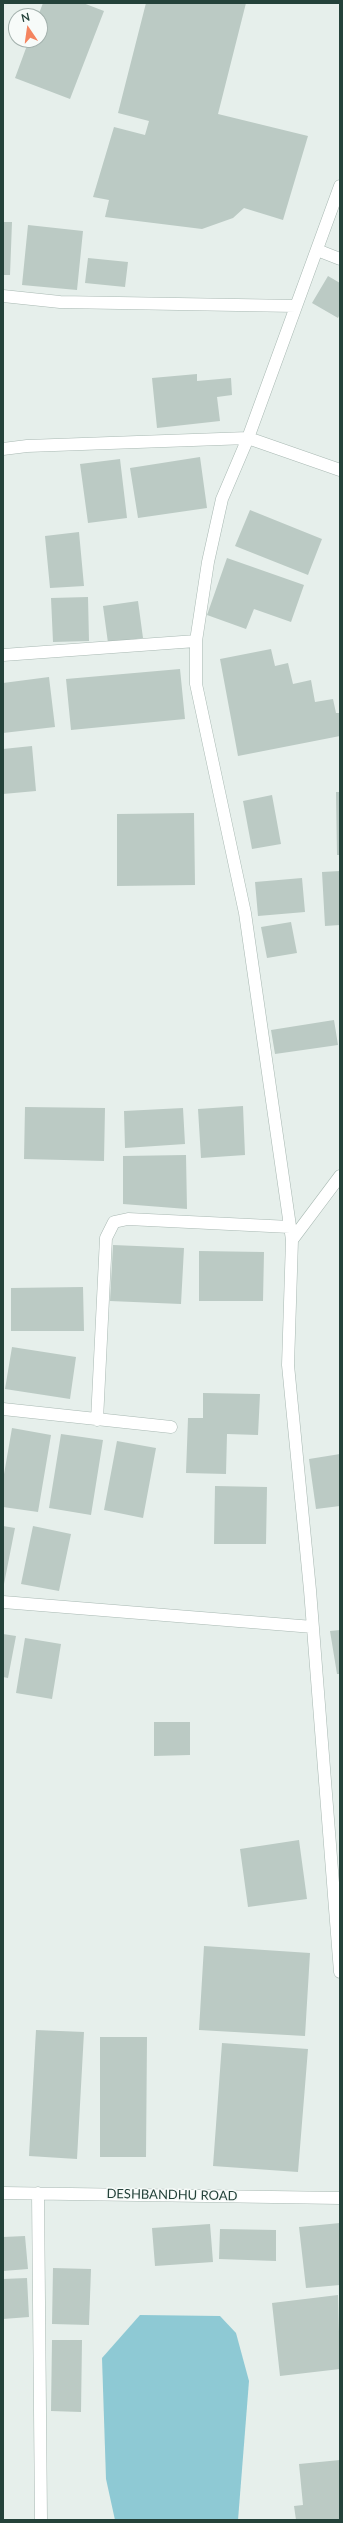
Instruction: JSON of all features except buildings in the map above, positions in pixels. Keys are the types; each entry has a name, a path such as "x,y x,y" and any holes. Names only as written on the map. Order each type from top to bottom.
{"street":[{"path":"340,186 248,438 222,499 208,562 196,641 196,684 245,913 292,1240 288,1365 313,1627 340,1972"},
{"path":"317,250 340,259"},
{"path":"3,296 60,302 296,306"},
{"path":"3,449 27,446 248,438 340,470"},
{"path":"3,655 196,641"},
{"path":"292,1240 340,1176"},
{"path":"97,1420 106,1238 114,1222 128,1218 290,1227"},
{"path":"3,1409 171,1427"},
{"path":"3,1602 313,1627"},
{"name":"DESHBANDHU ROAD","path":"3,2193 340,2198"},
{"path":"38,2193 41,2520"}],"water":[{"path":"140,2315 220,2316 236,2333 249,2381 238,2520 115,2520 106,2479 102,2358"}]}
